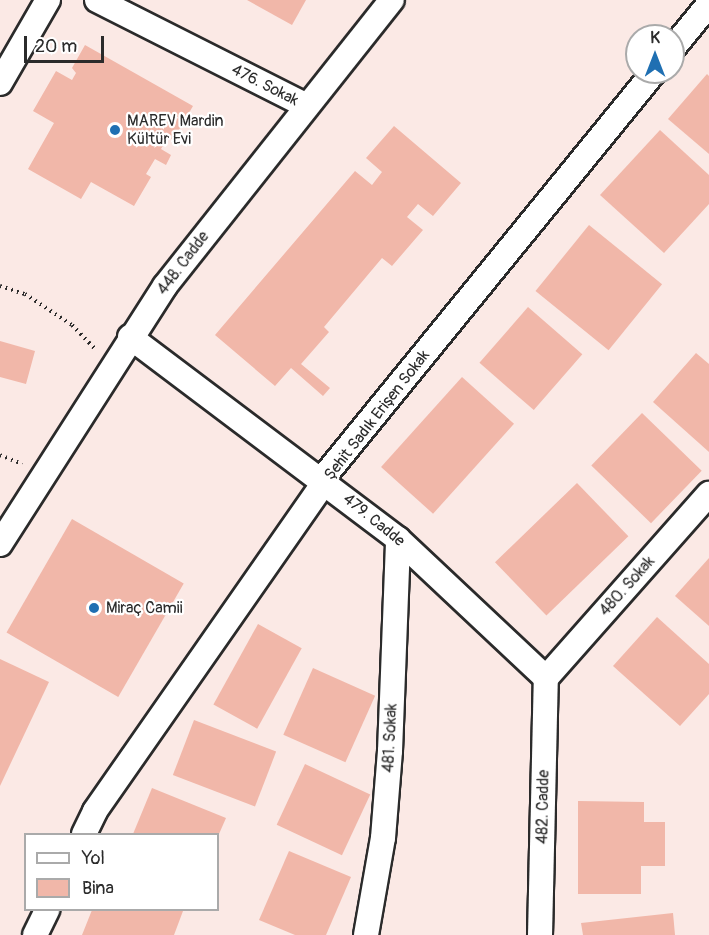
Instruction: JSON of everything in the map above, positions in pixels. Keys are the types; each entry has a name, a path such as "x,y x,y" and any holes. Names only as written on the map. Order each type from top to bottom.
{"street":[{"path":"0,83 48,0"},
{"name":"476. Sokak","path":"97,0 305,105"},
{"name":"448. Cadde","path":"0,544 130,337 165,286 305,105 392,0"},
{"path":"685,33 709,4"},
{"name":"Şehit Sadık Erişen Sokak","path":"84,833 95,811 322,485 323,478 644,84"},
{"name":"479. Cadde","path":"130,337 323,478 398,538 546,678"},
{"name":"480. Sokak","path":"546,678 709,494"},
{"name":"481. Sokak","path":"366,935 383,838 390,751 398,538"},
{"name":"482. Cadde","path":"540,935 546,678"},
{"path":"35,935 46,911"}],"path":[{"path":"0,286 25,294 72,325 112,367"}],"building":[{"path":"247,0 306,0 292,25"},
{"name":"MAREV Mardin Kültür Evi","path":"85,45 193,106 173,140 168,137 161,149 171,155 166,165 155,159 146,174 151,177 134,206 91,182 81,199 28,169 54,123 33,111 56,71 72,80 76,73 72,68"},
{"path":"707,74 709,76 709,154 668,119"},
{"path":"394,126 461,183 433,216 418,204 407,217 423,230 392,266 382,258 324,327 329,332 301,364 330,388 323,396 291,368 275,386 215,335 355,171 372,185 382,172 366,158"},
{"path":"660,130 709,175 709,204 664,253 600,195"},
{"path":"589,225 662,284 609,350 536,291"},
{"path":"528,307 582,354 534,410 479,363"},
{"path":"0,341 35,351 26,384 0,377"},
{"path":"696,353 709,364 709,452 653,402"},
{"path":"462,377 514,424 433,514 381,467"},
{"path":"642,413 702,471 651,523 591,466"},
{"path":"577,483 628,536 546,615 495,562"},
{"name":"Miraç Camii","path":"72,519 184,584 118,697 6,632"},
{"path":"709,558 709,626 675,596"},
{"path":"657,617 709,664 709,694 680,726 613,666"},
{"path":"258,624 302,648 257,729 213,704"},
{"path":"0,659 49,682 0,786"},
{"path":"313,668 375,696 345,762 283,735"},
{"path":"194,720 276,752 255,807 173,775"},
{"path":"305,764 370,794 342,855 277,825"},
{"path":"152,788 226,818 219,834 133,833"},
{"path":"578,801 644,802 644,822 665,822 665,866 641,866 641,894 578,894"},
{"path":"289,851 351,877 326,935 295,935 259,920"},
{"path":"92,911 183,911 174,935 82,935"},
{"path":"673,913 675,935 583,935 581,923"}],"place":[{"name":"MAREV Mardin Kültür Evi","path":"115,130"},
{"name":"Miraç Camii","path":"94,608"}]}
